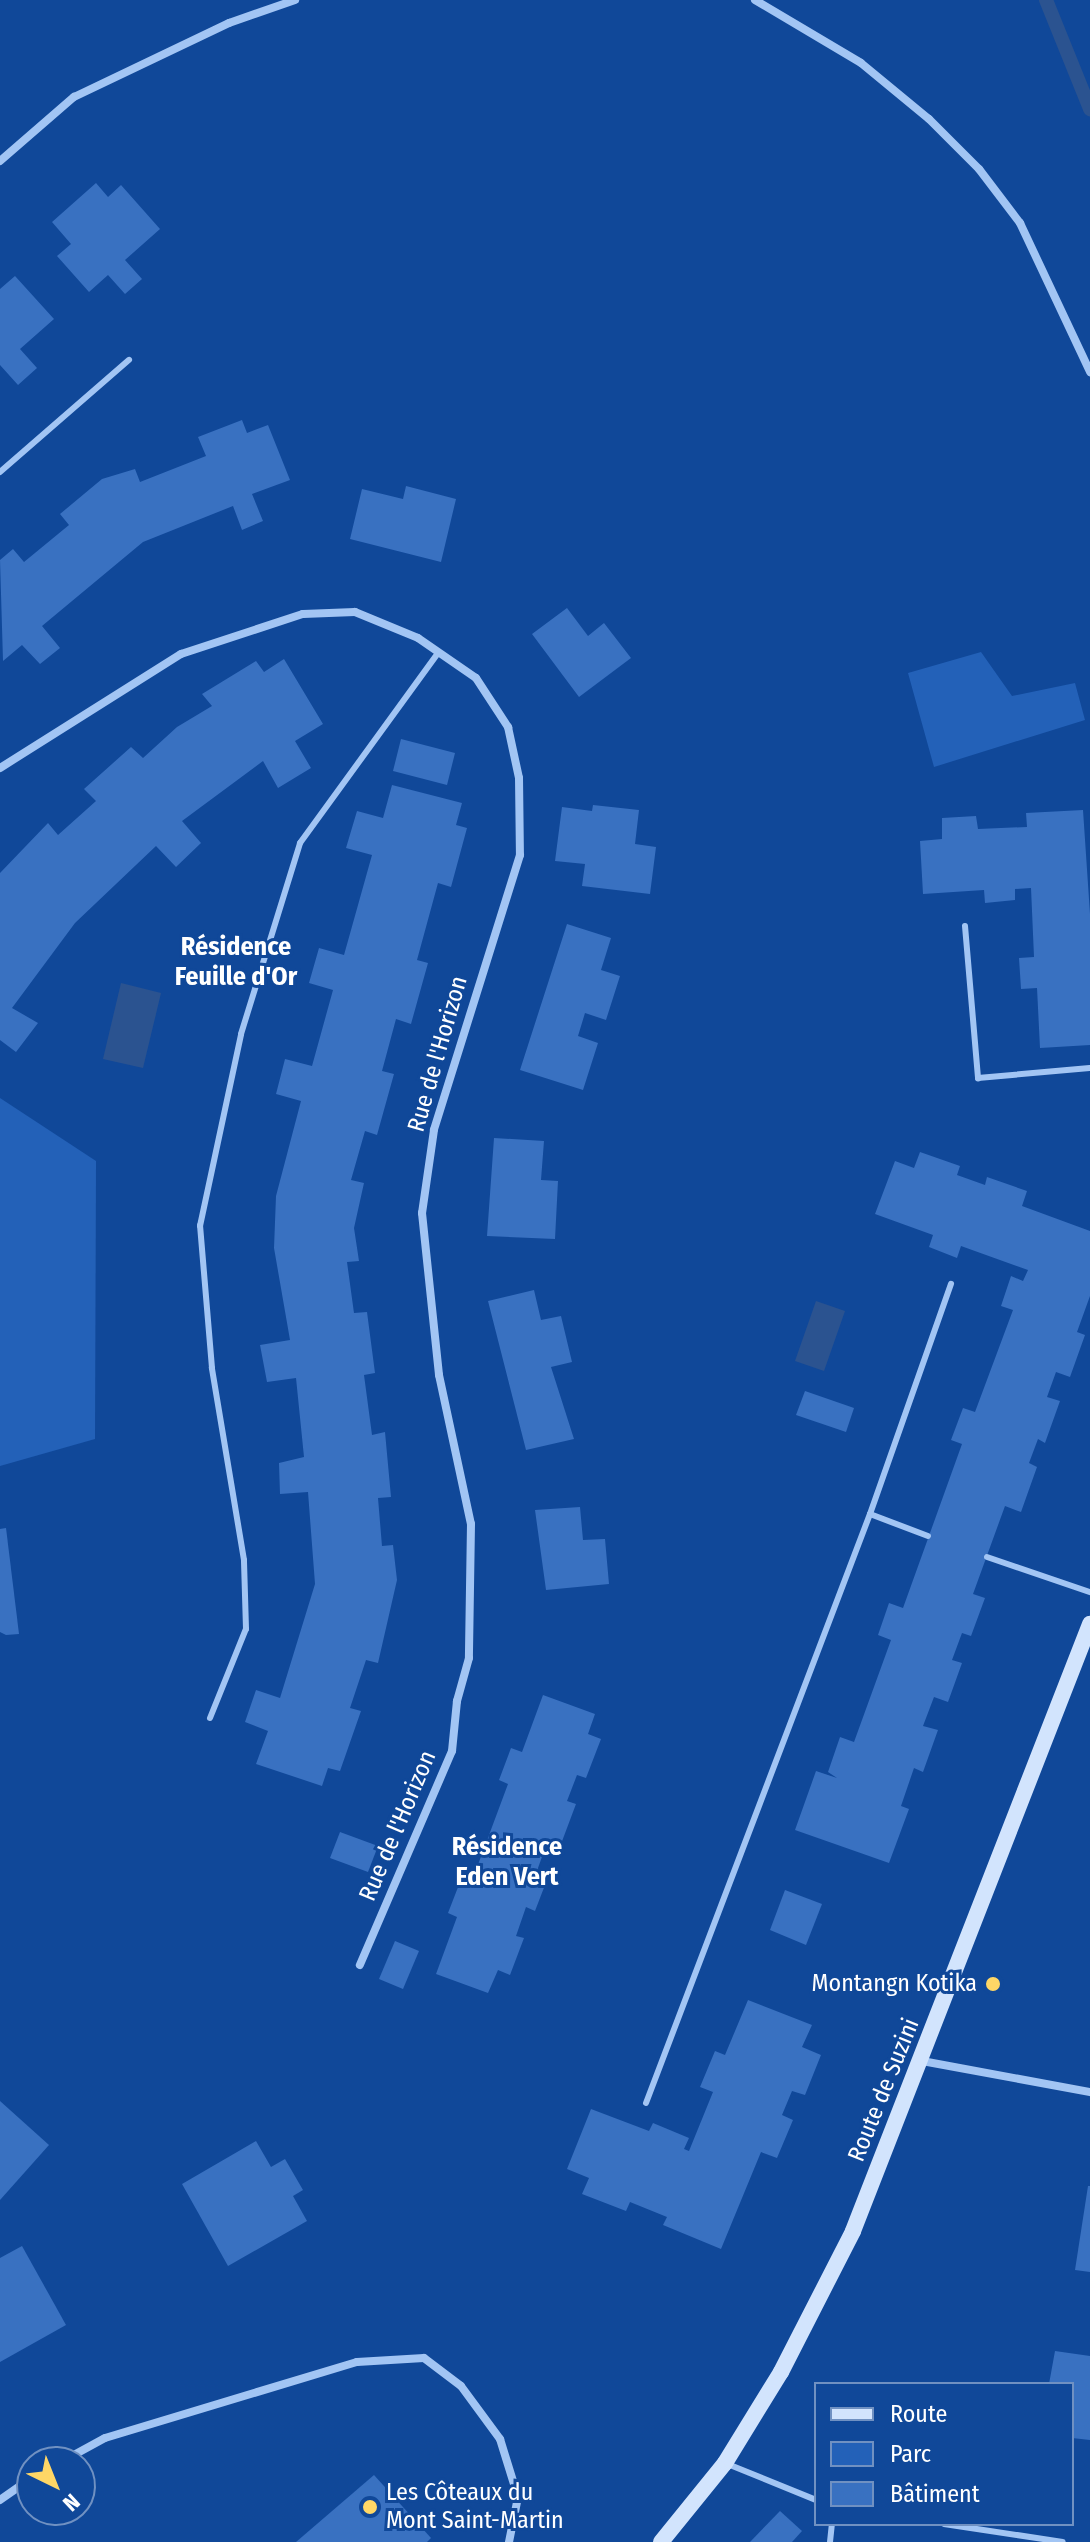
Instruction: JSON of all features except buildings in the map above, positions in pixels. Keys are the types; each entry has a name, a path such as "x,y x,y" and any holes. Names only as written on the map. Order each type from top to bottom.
{"street":[{"path":"0,161 74,97 229,23 295,0"},
{"path":"755,0 861,63 929,119 979,169 1020,223 1090,372"},
{"name":"Rue de l'Horizon","path":"0,768 181,654 303,614 355,612 418,638 476,678 508,727 519,778 520,855 434,1130 422,1213 439,1375 471,1524 469,1658 452,1751 360,1965"},
{"name":"Route de Suzini","path":"661,2542 725,2463 781,2372 853,2231 922,2061 1090,1624"},
{"path":"922,2061 1090,2092"},
{"path":"90,2446 105,2438 357,2362 424,2358 461,2386 500,2439 518,2497 509,2542"}],"lane":[{"path":"0,472 129,360"},
{"path":"210,1718 246,1629 244,1560 212,1368 203,1211 241,1034 300,843 438,653"},
{"path":"965,926 978,1078 1090,1068"},
{"path":"646,2103 870,1514 951,1284"},
{"path":"870,1514 928,1536"},
{"path":"987,1557 1090,1592"},
{"path":"725,2463 814,2499"},
{"path":"957,2526 1063,2542"}],"green space":[{"path":"981,652 1012,696 1075,683 1085,720 934,767 908,673"},
{"path":"0,1098 96,1161 95,1439 0,1466"}],"shaded area":[{"path":"121,983 161,993 143,1068 103,1059"},
{"path":"816,1301 845,1311 824,1371 795,1361"}],"waterway":[{"path":"1046,0 1090,109"}],"place":[{"name":"Montangn Kotika","path":"993,1984"},
{"name":"Les Côteaux du Mont Saint-Martin","path":"370,2507"}],"district":[{"name":"Résidence Feuille d'Or","path":"236,962"},
{"name":"Résidence Eden Vert","path":"507,1862"}]}
